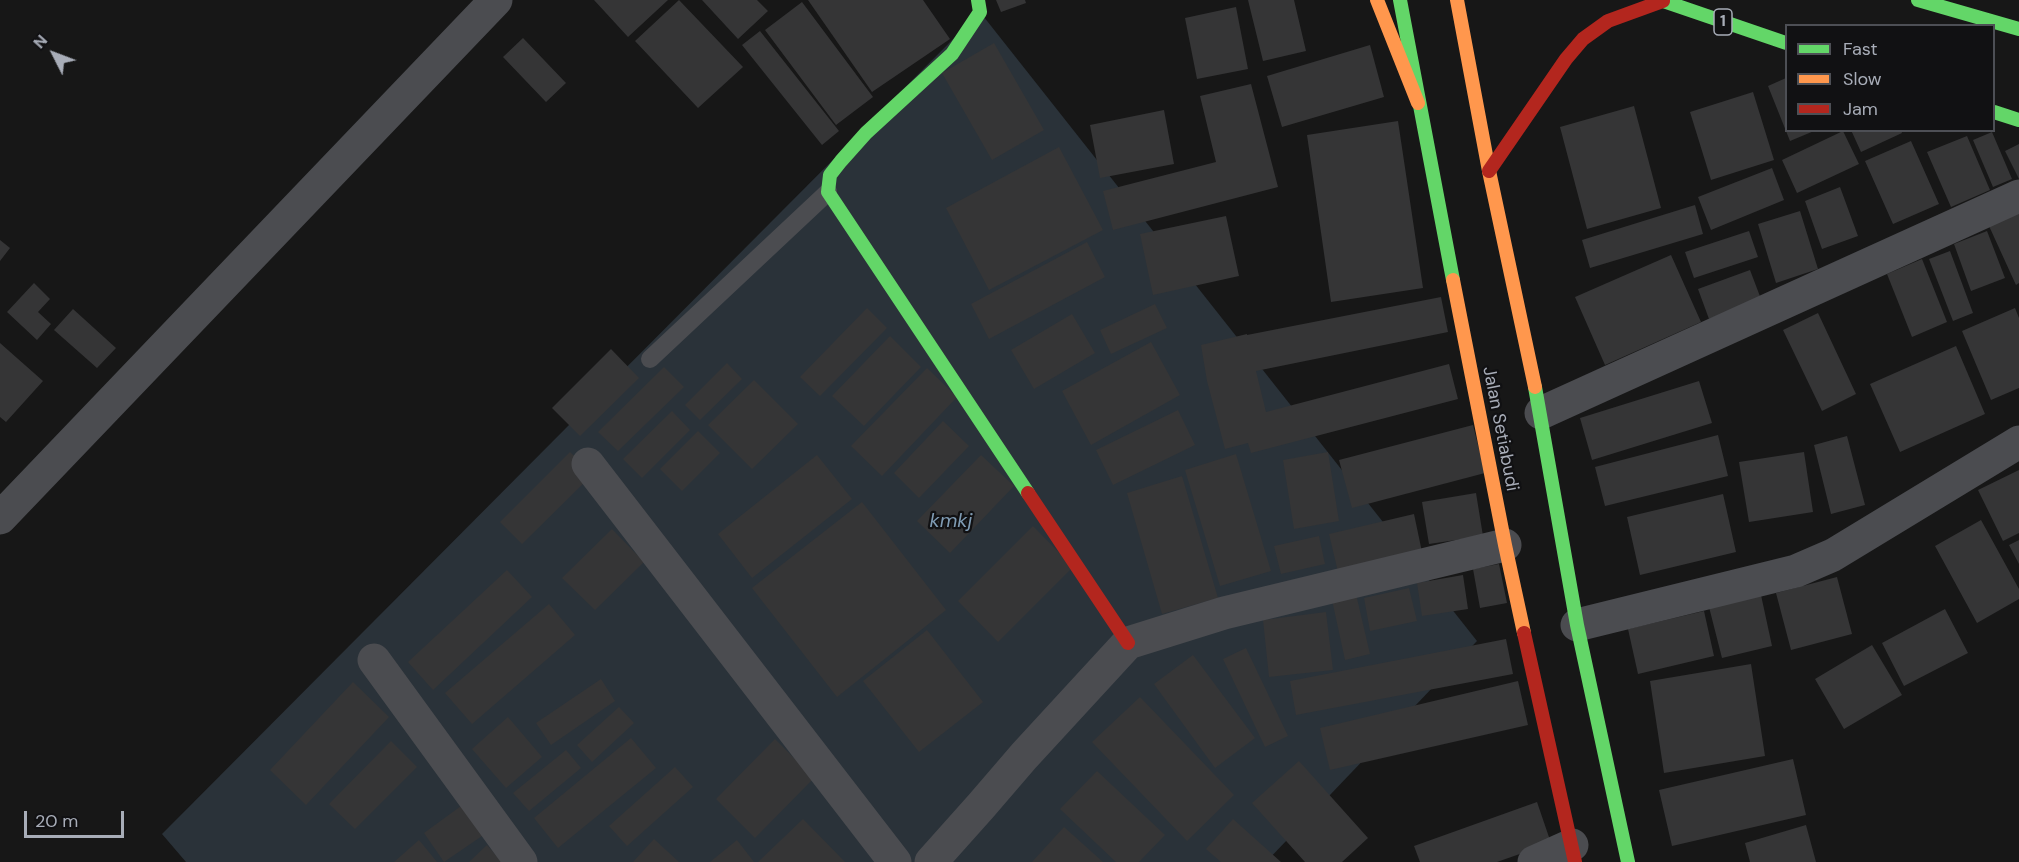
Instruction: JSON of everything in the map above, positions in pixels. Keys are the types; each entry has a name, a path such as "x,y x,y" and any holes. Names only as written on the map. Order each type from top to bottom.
{"main road":[{"path":"978,0 980,12 952,54 866,133 840,161 830,175 828,192 1128,643"},
{"path":"1377,0 1418,103"},
{"name":"Jalan Setiabudi","path":"1400,0 1418,103 1505,545 1574,854"},
{"path":"1457,0 1489,171 1540,413 1577,625 1628,862"},
{"path":"1489,171 1566,59 1583,39 1608,21 1661,0"},
{"name":"1","path":"1661,0 1785,44"},
{"path":"1918,0 2019,29"},
{"path":"1995,112 2019,120"}],"street":[{"path":"0,518 496,0"},
{"path":"1540,413 2019,196"},
{"path":"1577,625 1796,571 1833,555 2019,442"},
{"path":"588,464 895,862"},
{"path":"932,862 1024,756 1128,643 1224,613 1505,545"},
{"path":"374,660 521,862"},
{"path":"1534,862 1574,854"}],"lane":[{"path":"650,359 828,192"}],"water":[{"name":"kmkj","path":"980,12 1477,641 1266,862 186,862 162,834"}],"building":[{"path":"594,0 668,0 628,37"},
{"path":"679,0 743,67 698,108 635,41"},
{"path":"702,0 757,0 768,11 738,39"},
{"path":"808,0 923,0 950,39 872,92"},
{"path":"996,0 1025,0 1026,3 1001,12"},
{"path":"1248,0 1294,0 1306,51 1263,61"},
{"path":"802,2 873,97 836,125 765,30"},
{"path":"1236,7 1248,69 1197,79 1185,18"},
{"path":"760,31 839,131 822,145 742,45"},
{"path":"523,38 566,83 546,102 503,57"},
{"path":"994,43 1044,130 992,160 942,73"},
{"path":"1370,45 1384,97 1282,127 1267,76"},
{"path":"1785,78 1785,128 1768,86"},
{"path":"1251,84 1278,187 1113,230 1103,191 1216,162 1200,96"},
{"path":"1753,92 1774,160 1711,180 1690,112"},
{"path":"1634,106 1661,208 1587,229 1560,127"},
{"path":"1164,110 1174,164 1100,178 1090,125"},
{"path":"1398,121 1423,288 1331,302 1307,135"},
{"path":"1786,132 1812,132 1790,141"},
{"path":"1843,132 1859,164 1797,193 1782,160"},
{"path":"1852,132 1902,132 1902,133 1861,152"},
{"path":"1992,132 2012,179 1993,187 1973,140"},
{"path":"1967,136 1990,190 1951,207 1927,152"},
{"path":"1911,141 1939,204 1893,224 1865,161"},
{"path":"2019,144 2019,179 2005,151"},
{"path":"1059,147 1103,230 989,290 946,208"},
{"path":"1772,168 1784,200 1711,230 1698,197"},
{"path":"1840,187 1858,236 1822,249 1805,201"},
{"path":"1695,205 1703,234 1590,268 1582,240"},
{"path":"1800,211 1818,269 1776,283 1758,224"},
{"path":"2019,213 2019,283 2016,285 1989,226"},
{"path":"1226,216 1239,276 1153,295 1140,234"},
{"path":"1749,231 1758,257 1694,278 1685,252"},
{"path":"1987,231 2005,278 1971,291 1954,244"},
{"path":"0,240 10,248 0,261"},
{"path":"1087,242 1105,277 989,339 971,304"},
{"path":"1950,251 1973,313 1953,321 1929,259"},
{"path":"1671,255 1701,322 1605,365 1575,297"},
{"path":"1922,259 1947,322 1912,337 1887,274"},
{"path":"1750,270 1761,299 1709,319 1698,289"},
{"path":"34,283 50,299 38,312 51,324 37,340 7,312"},
{"path":"1441,297 1448,332 1256,371 1266,412 1449,364 1458,399 1251,453 1248,443 1225,449 1207,381 1201,345"},
{"path":"1155,304 1167,328 1111,354 1100,330"},
{"path":"867,308 887,328 820,396 800,377"},
{"path":"2015,308 2019,318 2019,388 1991,400 1962,331"},
{"path":"73,309 116,348 97,368 54,330"},
{"path":"1818,313 1856,394 1822,411 1783,330"},
{"path":"1072,314 1095,353 1034,389 1011,350"},
{"path":"890,336 921,367 864,426 832,396"},
{"path":"1151,342 1180,395 1091,445 1062,391"},
{"path":"0,343 43,381 6,422 0,417"},
{"path":"1956,346 1985,414 1900,452 1870,384"},
{"path":"611,349 639,378 580,436 552,408"},
{"path":"727,363 742,379 700,420 685,405"},
{"path":"664,367 684,387 618,451 598,432"},
{"path":"927,368 957,397 882,476 851,446"},
{"path":"754,380 798,424 752,469 708,425"},
{"path":"1699,381 1712,423 1592,460 1580,418"},
{"path":"1178,410 1195,445 1113,485 1096,450"},
{"path":"672,411 690,430 642,478 623,459"},
{"path":"943,421 969,446 919,498 894,473"},
{"path":"1473,425 1485,473 1352,508 1339,460"},
{"path":"698,431 720,453 682,491 660,469"},
{"path":"1718,435 1728,476 1605,506 1595,467"},
{"path":"1847,436 1865,505 1831,514 1814,445"},
{"path":"570,452 593,474 522,544 500,522"},
{"path":"1328,452 1339,521 1294,529 1283,460"},
{"path":"1804,452 1813,512 1749,522 1739,462"},
{"path":"1236,454 1271,571 1220,586 1185,470"},
{"path":"817,455 852,499 752,578 718,534"},
{"path":"981,455 1014,486 950,553 917,521"},
{"path":"2019,470 2019,533 2003,541 1978,490"},
{"path":"1182,476 1218,598 1162,614 1127,493"},
{"path":"1476,493 1483,536 1429,544 1422,502"},
{"path":"1723,494 1736,552 1640,575 1627,517"},
{"path":"862,502 946,610 837,697 752,588"},
{"path":"1414,514 1422,552 1338,572 1329,534"},
{"path":"1981,520 2019,589 2019,599 1977,623 1935,546"},
{"path":"1033,526 1073,567 998,642 958,601"},
{"path":"612,529 644,562 595,610 562,578"},
{"path":"1319,536 1325,564 1281,574 1274,546"},
{"path":"2019,540 2019,564 2009,545"},
{"path":"1499,564 1507,603 1480,608 1473,569"},
{"path":"507,570 532,597 433,690 408,662"},
{"path":"1463,575 1468,609 1422,616 1417,583"},
{"path":"1837,577 1852,634 1791,650 1776,593"},
{"path":"1409,588 1417,621 1370,631 1364,598"},
{"path":"1356,594 1370,654 1345,660 1332,600"},
{"path":"1761,595 1772,646 1722,658 1709,607"},
{"path":"549,604 575,635 472,724 445,693"},
{"path":"1945,609 1968,653 1904,686 1882,643"},
{"path":"1704,611 1714,656 1638,674 1628,629"},
{"path":"1326,612 1333,670 1269,677 1263,620"},
{"path":"927,630 983,702 919,752 863,681"},
{"path":"1506,639 1513,674 1296,715 1290,681"},
{"path":"1872,645 1902,695 1844,729 1815,679"},
{"path":"1246,648 1288,736 1265,747 1223,659"},
{"path":"1193,655 1255,738 1215,768 1154,684"},
{"path":"1751,664 1765,756 1664,773 1650,681"},
{"path":"601,679 615,701 551,745 536,723"},
{"path":"1518,681 1528,725 1330,770 1320,728"},
{"path":"353,682 389,717 306,805 270,770"},
{"path":"1140,697 1234,795 1187,841 1092,742"},
{"path":"619,707 634,723 592,762 577,745"},
{"path":"508,717 542,757 506,788 472,749"},
{"path":"631,738 656,768 558,848 534,818"},
{"path":"775,739 814,778 755,838 716,799"},
{"path":"391,741 417,767 355,829 329,804"},
{"path":"566,750 581,768 529,811 513,793"},
{"path":"1793,759 1806,815 1672,846 1659,790"},
{"path":"1299,761 1368,838 1342,862 1305,862 1252,803"},
{"path":"675,767 693,787 627,846 609,826"},
{"path":"1097,771 1165,835 1139,862 1116,862 1060,809"},
{"path":"1537,802 1551,843 1497,862 1420,862 1414,846"},
{"path":"461,806 482,836 444,862 424,833"},
{"path":"803,819 845,862 758,862"},
{"path":"1233,819 1281,862 1221,862 1206,849"},
{"path":"1806,825 1816,862 1750,862 1745,843"},
{"path":"1064,827 1103,862 1032,862"},
{"path":"654,839 679,862 633,862"},
{"path":"419,840 437,862 394,862"},
{"path":"737,840 754,862 710,862"},
{"path":"487,845 502,862 469,862"}],"traffic: fast":[{"path":"978,0 980,12 952,54 866,133 830,175 828,192 1028,493"},
{"path":"1400,0 1453,280"},
{"path":"1660,0 1785,43"},
{"path":"1918,0 2019,29"},
{"path":"1995,112 2019,120"},
{"path":"1535,387 1577,625 1628,862"}],"traffic: slow":[{"path":"1377,0 1418,103"},
{"path":"1457,0 1489,171 1535,387"},
{"path":"1453,280 1524,633"}],"traffic: jam":[{"path":"1489,171 1566,59 1583,39 1608,21 1663,1"},
{"path":"1028,493 1128,643"},
{"path":"1524,633 1575,862"}]}
